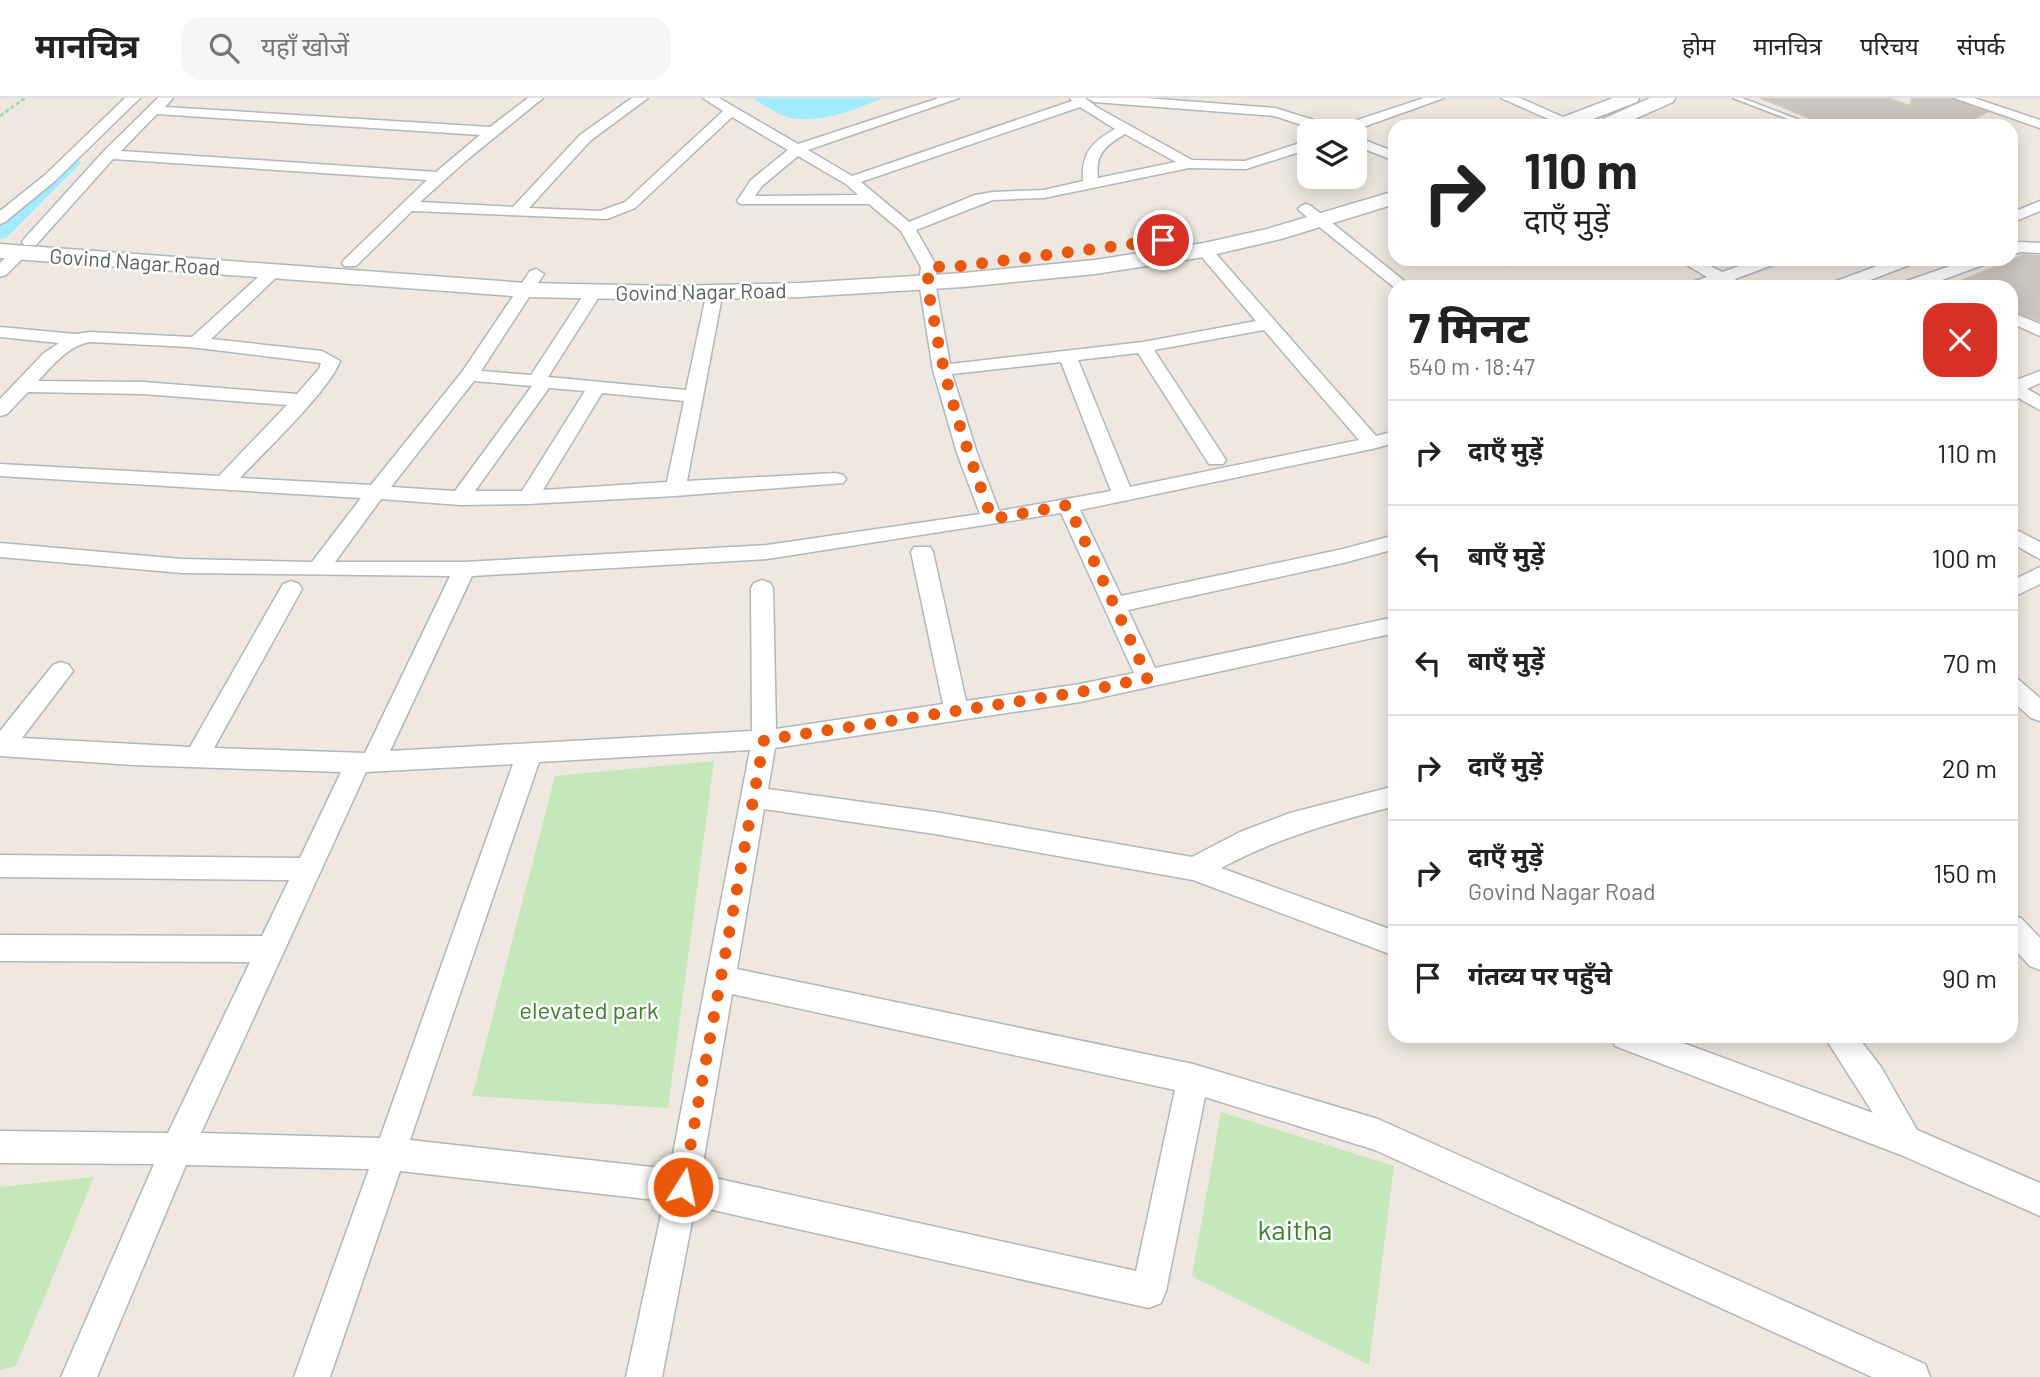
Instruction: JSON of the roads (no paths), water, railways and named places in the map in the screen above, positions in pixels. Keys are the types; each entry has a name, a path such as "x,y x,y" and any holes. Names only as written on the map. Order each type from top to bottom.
{"main road":[{"path":"1580,119 1630,98"},
{"path":"1618,119 1666,98"},
{"name":"Govind Nagar Road","path":"12,244 273,272 531,282 928,274 1095,267 1204,250 1273,234 1388,186"},
{"name":"Govind Nagar Road","path":"12,244 349,263 531,282 594,292 800,290 1190,236 1314,215 1388,199"}],"street":[{"path":"0,219 50,178 133,98"},
{"path":"0,272 12,244 167,98"},
{"path":"349,263 438,176 490,131 536,98"},
{"path":"518,211 585,138 641,98"},
{"path":"710,98 850,181 907,228 928,274 942,370 967,453 992,519"},
{"path":"870,199 745,201 756,183 797,149 952,98"},
{"path":"1367,121 1437,98"},
{"path":"1508,98 1553,119"},
{"path":"1961,98 2040,124"},
{"path":"850,181 1084,99 1228,103 1280,108 1304,119"},
{"path":"1084,99 1120,126 1189,164"},
{"path":"1091,185 1089,156 1094,147 1156,100"},
{"path":"1385,102 1404,108"},
{"path":"154,110 490,131"},
{"path":"407,206 602,216 614,213 630,205 732,110"},
{"path":"1367,145 1388,154"},
{"path":"907,228 975,200 993,196 1044,194 1189,164 1246,165 1297,148"},
{"path":"109,154 438,176"},
{"path":"2018,215 2040,206"},
{"path":"1314,215 1395,280"},
{"path":"2018,248 2040,248"},
{"path":"1204,250 1373,443"},
{"path":"1698,266 1724,280"},
{"path":"1736,280 1761,266"},
{"path":"1856,280 1892,266"},
{"path":"1926,280 1965,266"},
{"path":"196,343 273,272"},
{"path":"1932,278 1936,280"},
{"path":"318,569 469,375 531,282"},
{"path":"675,490 715,291"},
{"path":"460,498 540,382 594,292"},
{"path":"2018,320 2040,331"},
{"path":"942,370 1143,347 1267,324"},
{"path":"0,332 76,339 116,337 196,343 322,356 331,361 322,377 224,483"},
{"path":"0,410 50,357 76,339"},
{"path":"1143,347 1216,460"},
{"path":"1068,356 1123,495"},
{"path":"469,375 694,396"},
{"path":"2018,385 2040,376"},
{"path":"24,386 143,388 300,400"},
{"path":"528,497 597,387"},
{"path":"2018,391 2040,404"},
{"path":"4,555 182,566 464,569 767,552 992,519 1123,495 1388,439"},
{"path":"0,470 460,498 675,490 836,479"},
{"path":"1068,505 1148,678"},
{"path":"2018,538 2040,551"},
{"path":"1114,605 1388,544"},
{"path":"922,552 956,711"},
{"path":"79,1377 177,1149 307,869 464,569"},
{"path":"2018,586 2040,574"},
{"path":"644,1377 683,1187 764,740 762,588"},
{"path":"197,757 291,589"},
{"path":"1,746 197,757 365,762 764,740 1080,692 1388,627"},
{"path":"1,746 61,671"},
{"path":"2018,692 2040,712"},
{"path":"312,1377 529,755"},
{"path":"754,797 934,823 1194,869 1388,941"},
{"path":"1194,869 1249,840 1299,821 1388,798"},
{"path":"0,866 307,869"},
{"path":"2018,934 2040,957"},
{"path":"0,948 270,949"},
{"path":"721,979 1193,1079 1378,1135 1912,1377"},
{"path":"1645,1043 1906,1141 2040,1200"},
{"path":"1844,1043 1870,1077 1906,1141"},
{"path":"0,1147 388,1154 683,1187 1149,1291 1193,1079"}],"lane":[{"path":"1736,98 1793,119"}],"water":[{"path":"753,98 883,98 836,115 799,119 787,117"}],"waterway":[{"path":"0,234 73,162"}],"park label":[{"name":"elevated park","path":"589,1009"},
{"name":"kaitha","path":"1295,1229"}]}
